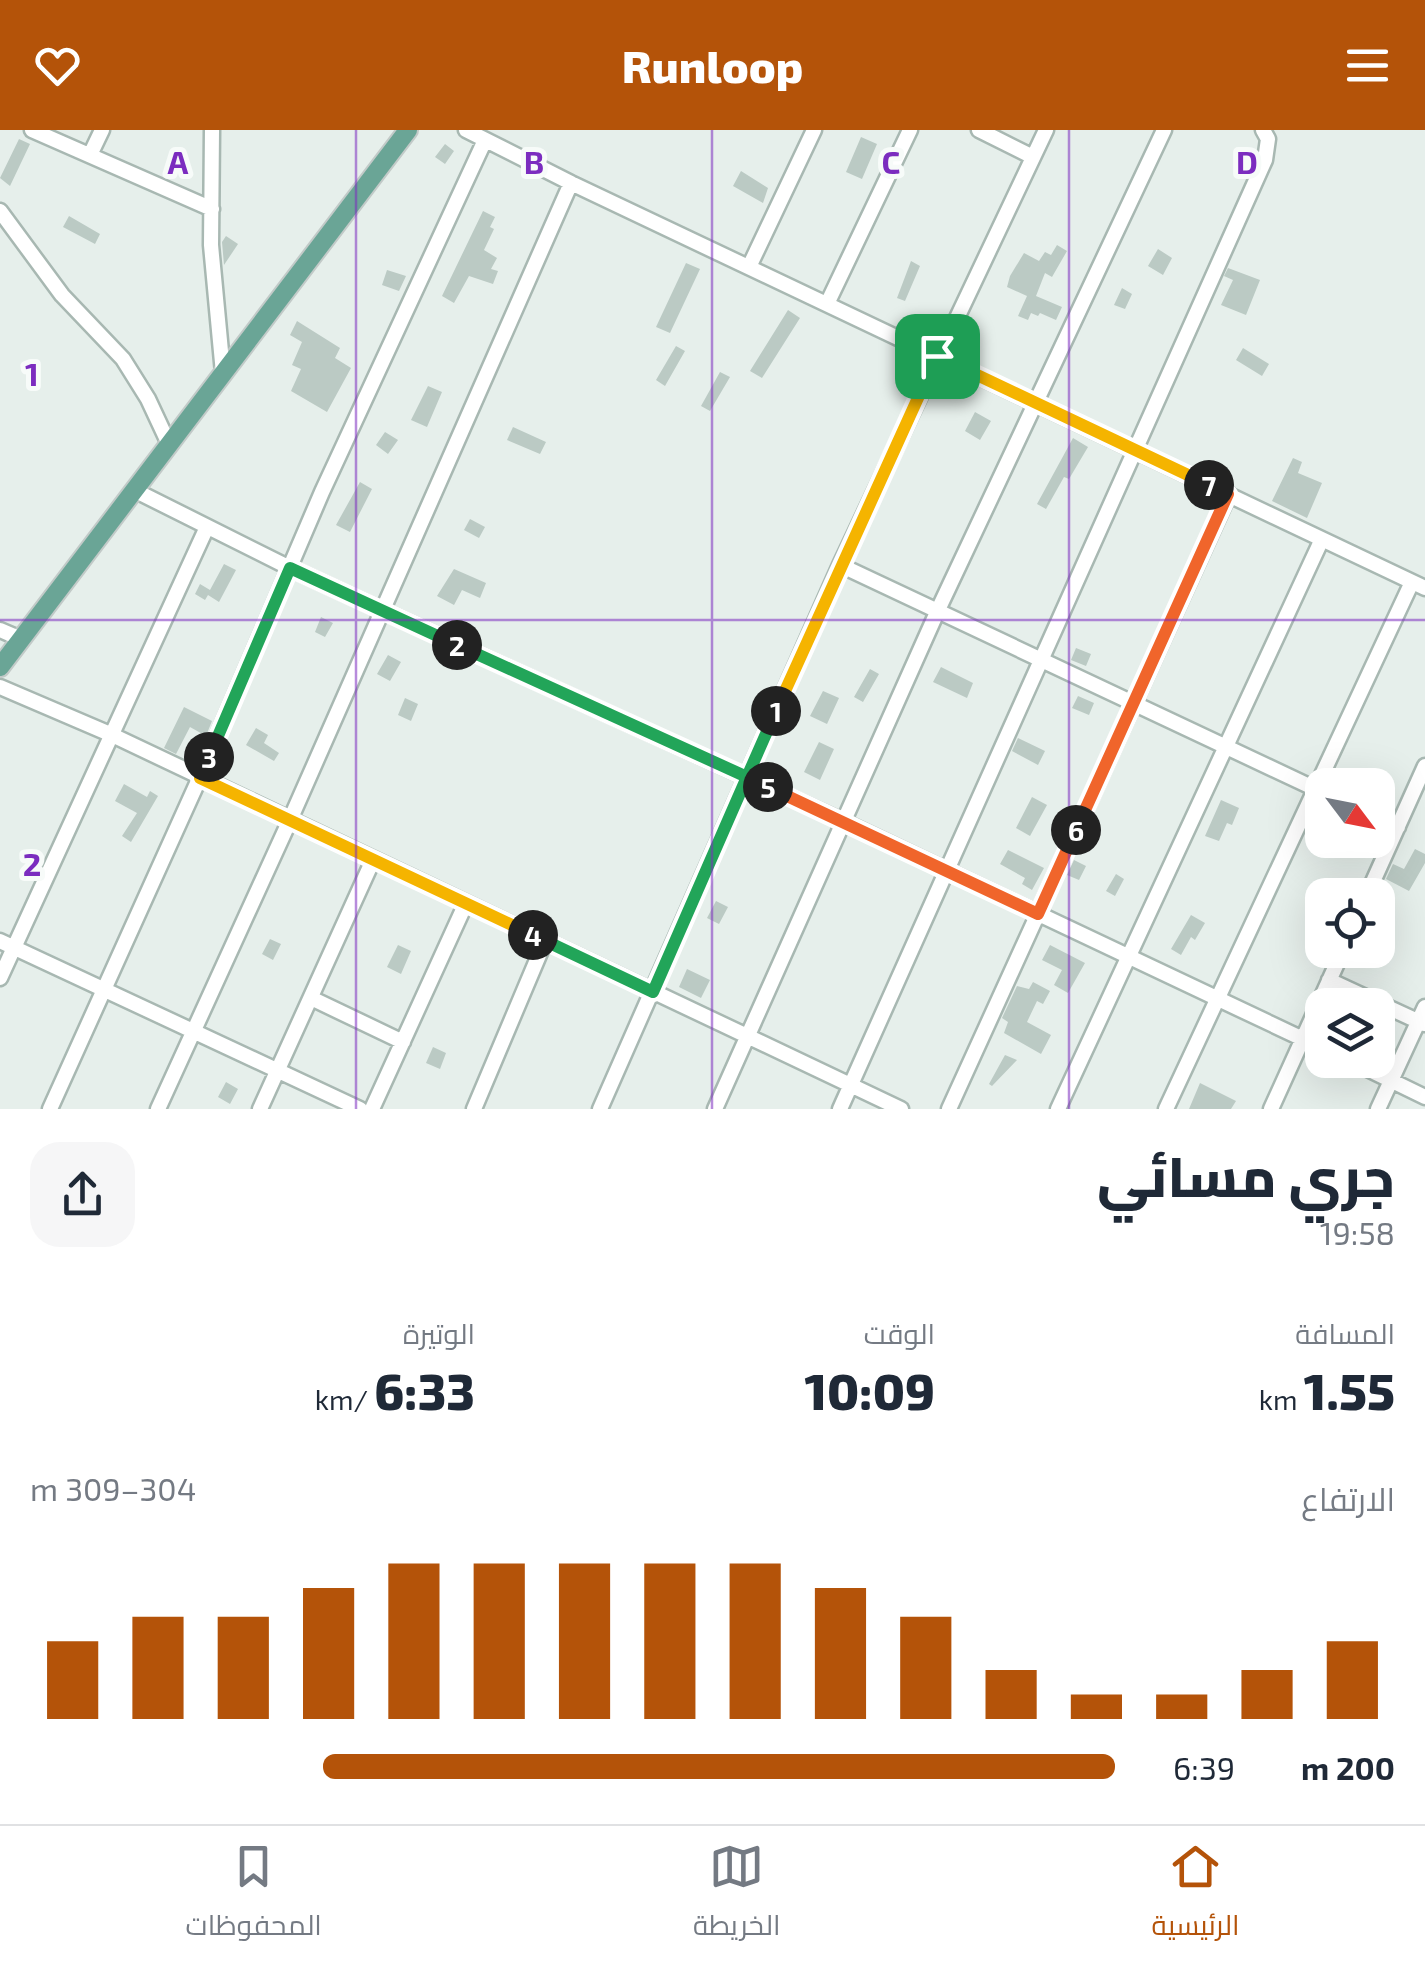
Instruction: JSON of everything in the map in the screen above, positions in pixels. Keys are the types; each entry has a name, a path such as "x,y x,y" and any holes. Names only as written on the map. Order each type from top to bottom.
{"main road":[{"path":"0,666 408,130"}],"street":[{"path":"32,130 212,208"},
{"path":"90,155 102,130"},
{"path":"212,130 211,244 222,372"},
{"path":"466,130 1419,585 1330,768"},
{"path":"749,267 814,130"},
{"path":"827,304 910,130"},
{"path":"979,130 1033,157"},
{"path":"600,1109 840,565 1046,130"},
{"path":"715,1109 938,610 1164,130"},
{"path":"840,1109 1265,160 1268,139 1263,130"},
{"path":"50,1109 485,140"},
{"path":"158,1109 571,183"},
{"path":"0,210 62,295 123,359 169,444"},
{"path":"134,490 290,568 844,822 1303,1039"},
{"path":"949,1109 1228,494"},
{"path":"0,978 7,944 207,527"},
{"path":"1058,1109 1322,539"},
{"path":"840,565 1305,784"},
{"path":"0,630 21,639"},
{"path":"0,687 110,734 901,1109"},
{"path":"1375,878 1425,766"},
{"path":"1166,1109 1305,819"},
{"path":"260,1109 373,860"},
{"path":"372,1109 466,904"},
{"path":"474,1109 545,941"},
{"path":"7,944 360,1109"},
{"path":"1272,1109 1335,968"},
{"path":"1329,980 1423,1018 1378,1109"},
{"path":"310,998 403,1042"},
{"path":"1388,1078 1425,1098"}],"building":[{"path":"861,137 877,144 862,179 846,172"},
{"path":"19,139 30,144 10,186 0,178"},
{"path":"445,144 454,151 445,164 435,157"},
{"path":"741,171 768,188 763,203 733,186"},
{"path":"483,211 495,217 484,250 497,258 491,269 498,271 493,284 469,276 454,303 442,296"},
{"path":"69,216 100,234 95,244 63,227"},
{"path":"226,236 238,244 224,265 222,242"},
{"path":"1057,245 1067,251 1052,277 1045,273 1036,296 1062,307 1056,320 1040,313 1031,313 1028,320 1018,316 1027,296 1007,287 1010,276 1024,253 1039,261 1045,252 1051,255"},
{"path":"1158,249 1172,258 1163,275 1148,266"},
{"path":"911,261 920,266 905,301 897,298"},
{"path":"686,263 700,269 670,333 656,327"},
{"path":"1228,268 1260,280 1246,315 1221,305 1233,280 1224,276"},
{"path":"387,270 406,276 399,291 382,285"},
{"path":"1122,288 1132,294 1125,309 1114,305"},
{"path":"788,310 800,318 762,378 750,371"},
{"path":"297,321 340,348 335,358 351,368 327,412 291,391 301,369 292,365 302,342 290,335"},
{"path":"676,346 685,351 665,386 656,380"},
{"path":"1243,348 1269,364 1262,376 1236,360"},
{"path":"720,372 730,377 710,411 701,406"},
{"path":"428,386 442,392 427,427 411,420"},
{"path":"975,412 991,421 980,440 965,431"},
{"path":"513,427 546,442 540,454 507,440"},
{"path":"385,432 398,440 388,454 376,445"},
{"path":"1073,438 1088,447 1069,479 1064,477 1046,509 1037,504"},
{"path":"1293,458 1302,462 1298,473 1322,483 1307,518 1272,501"},
{"path":"360,482 372,489 350,532 336,525"},
{"path":"470,519 485,527 479,538 464,530"},
{"path":"224,564 236,570 219,602 208,595 205,600 195,594 200,584 210,590"},
{"path":"454,569 486,583 480,598 462,590 454,605 437,596"},
{"path":"321,617 333,623 325,637 315,632"},
{"path":"1076,648 1091,654 1086,666 1071,660"},
{"path":"388,655 401,662 390,681 377,674"},
{"path":"941,667 973,683 967,698 933,682"},
{"path":"870,669 879,674 863,702 854,697"},
{"path":"823,691 839,698 827,724 810,716"},
{"path":"1078,696 1094,703 1089,715 1072,708"},
{"path":"405,698 418,704 411,721 398,715"},
{"path":"184,707 212,721 206,736 190,727 176,754 164,748"},
{"path":"256,728 268,735 264,743 279,753 274,761 246,745"},
{"path":"1018,738 1045,751 1038,765 1012,751"},
{"path":"819,742 834,749 820,780 804,772"},
{"path":"124,784 147,797 150,791 158,796 131,842 122,836 137,813 115,801"},
{"path":"1032,797 1047,805 1030,836 1016,828"},
{"path":"1221,800 1239,808 1219,841 1205,836"},
{"path":"1415,849 1425,854 1425,863 1409,891 1395,884 1395,878 1386,878 1393,864 1404,869"},
{"path":"1008,850 1044,868 1032,890 1022,884 1025,878 1000,864"},
{"path":"1074,860 1086,866 1079,880 1067,875"},
{"path":"1116,874 1124,879 1115,896 1106,891"},
{"path":"716,901 728,907 719,924 707,918"},
{"path":"1191,915 1205,923 1181,955 1171,949"},
{"path":"270,939 281,944 273,960 262,954"},
{"path":"398,945 411,951 401,974 387,967"},
{"path":"1050,945 1085,963 1068,993 1054,985 1062,970 1042,960"},
{"path":"687,969 710,980 701,998 679,987"},
{"path":"1033,982 1050,991 1043,1004 1037,1001 1027,1022 1051,1035 1041,1054 1004,1033 1008,1022 1002,1018 1017,986 1029,989"},
{"path":"433,1047 446,1053 440,1069 426,1063"},
{"path":"1005,1055 1017,1060 992,1086 989,1084"},
{"path":"226,1082 238,1089 230,1104 218,1097"},
{"path":"1200,1083 1236,1101 1231,1109 1189,1109"}],"route":[{"path":"937,356 747,777 290,568 200,778 653,992 747,777 1038,914 1228,494 937,356"}]}
